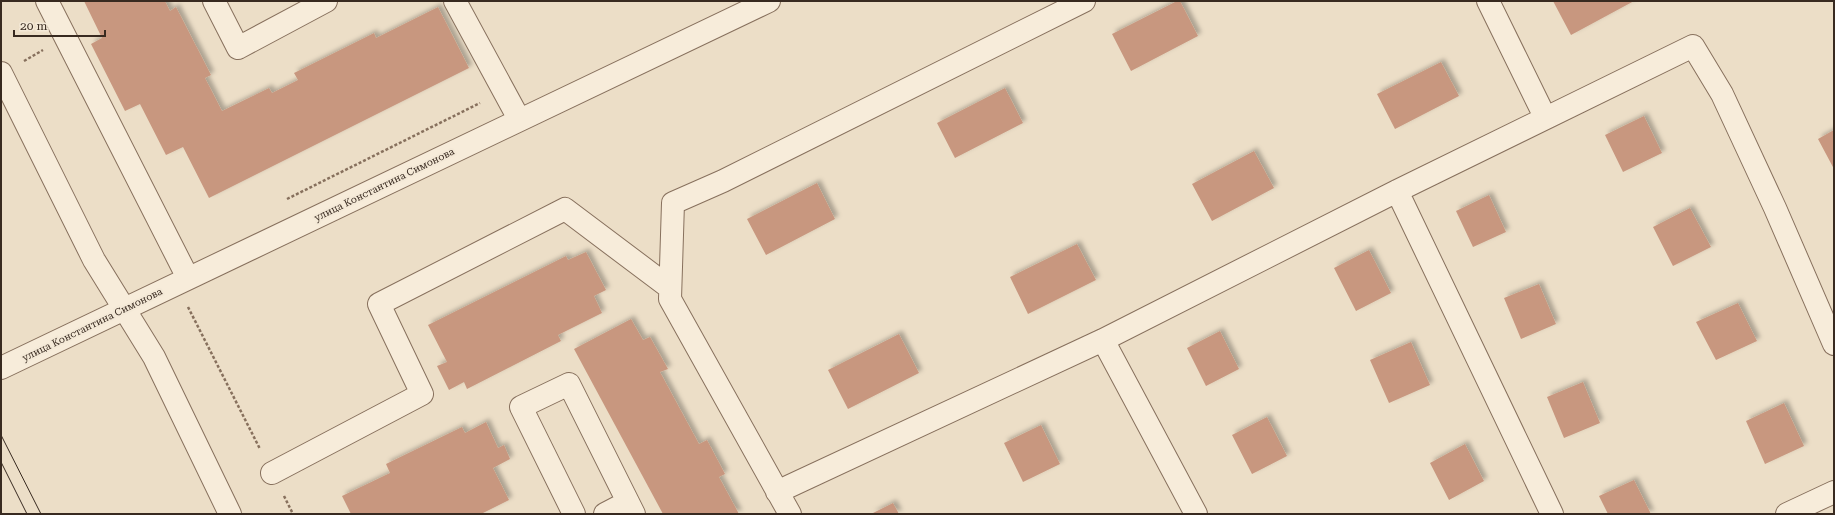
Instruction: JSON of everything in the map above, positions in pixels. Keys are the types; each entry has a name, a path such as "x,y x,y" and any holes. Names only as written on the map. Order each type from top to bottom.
{"street":[{"path":"47,1 182,281"},
{"path":"214,1 238,48 326,1"},
{"path":"455,1 519,119"},
{"name":"улица Константина Симонова","path":"1,368 519,119 769,1"},
{"path":"790,514 670,299 673,203 722,181 1084,1"},
{"path":"1488,1 1545,117"},
{"path":"777,492 1103,340 1545,117 1693,46 1722,94 1775,208 1834,344"},
{"path":"1,73 94,260 154,357 230,514"},
{"path":"1397,191 1552,514"},
{"path":"272,473 422,394 379,304 565,208 670,288"},
{"path":"1103,340 1196,514"},
{"path":"574,514 521,408 569,384 631,508 605,514"},
{"path":"1787,514 1834,492"}],"path":[{"path":"1,73 65,38"},
{"path":"283,201 504,91"},
{"path":"182,281 272,473 293,514"}],"building":[{"path":"84,1 165,1 170,11 176,7 211,75 205,78 222,111 269,88 272,93 298,80 294,73 374,33 376,38 438,7 469,68 209,198 183,147 166,155 140,104 125,111 91,44 102,38"},
{"path":"1177,1 1180,1 1198,36 1131,71 1112,34"},
{"path":"1553,1 1634,1 1571,35"},
{"path":"1441,62 1459,96 1395,129 1377,94"},
{"path":"1005,88 1023,123 955,158 937,123"},
{"path":"1644,116 1662,153 1623,172 1605,135"},
{"path":"1834,130 1834,169 1818,139"},
{"path":"1254,151 1274,188 1212,221 1192,184"},
{"path":"817,183 835,219 766,255 747,219"},
{"path":"1489,195 1506,232 1473,247 1456,211"},
{"path":"1690,208 1711,247 1673,266 1653,227"},
{"path":"1077,244 1096,280 1028,314 1010,277"},
{"path":"1369,250 1391,293 1356,311 1334,268"},
{"path":"586,252 606,290 594,296 602,313 558,335 561,341 467,389 464,382 449,390 437,366 447,362 428,325 566,256 568,260"},
{"path":"1539,284 1556,324 1521,339 1504,298"},
{"path":"1738,303 1757,341 1716,360 1696,322"},
{"path":"631,319 643,340 650,337 668,369 660,372 699,444 707,440 725,474 719,477 739,514 663,514 574,349"},
{"path":"1220,331 1239,369 1206,386 1187,348"},
{"path":"899,334 919,373 848,409 828,370"},
{"path":"1411,342 1430,385 1389,403 1370,360"},
{"path":"1583,382 1600,423 1564,438 1547,397"},
{"path":"1784,403 1804,446 1765,464 1746,421"},
{"path":"1267,417 1287,456 1252,474 1232,435"},
{"path":"486,422 498,448 504,445 510,459 493,468 509,500 481,514 351,514 342,496 390,473 386,464 462,427 465,433"},
{"path":"1041,425 1060,464 1023,482 1004,443"},
{"path":"1465,444 1484,481 1449,500 1430,463"},
{"path":"1634,480 1651,514 1608,514 1599,496"},
{"path":"893,503 899,514 871,514"}],"tram line":[{"path":"1,435 41,514"},
{"path":"1,462 27,514"}]}
